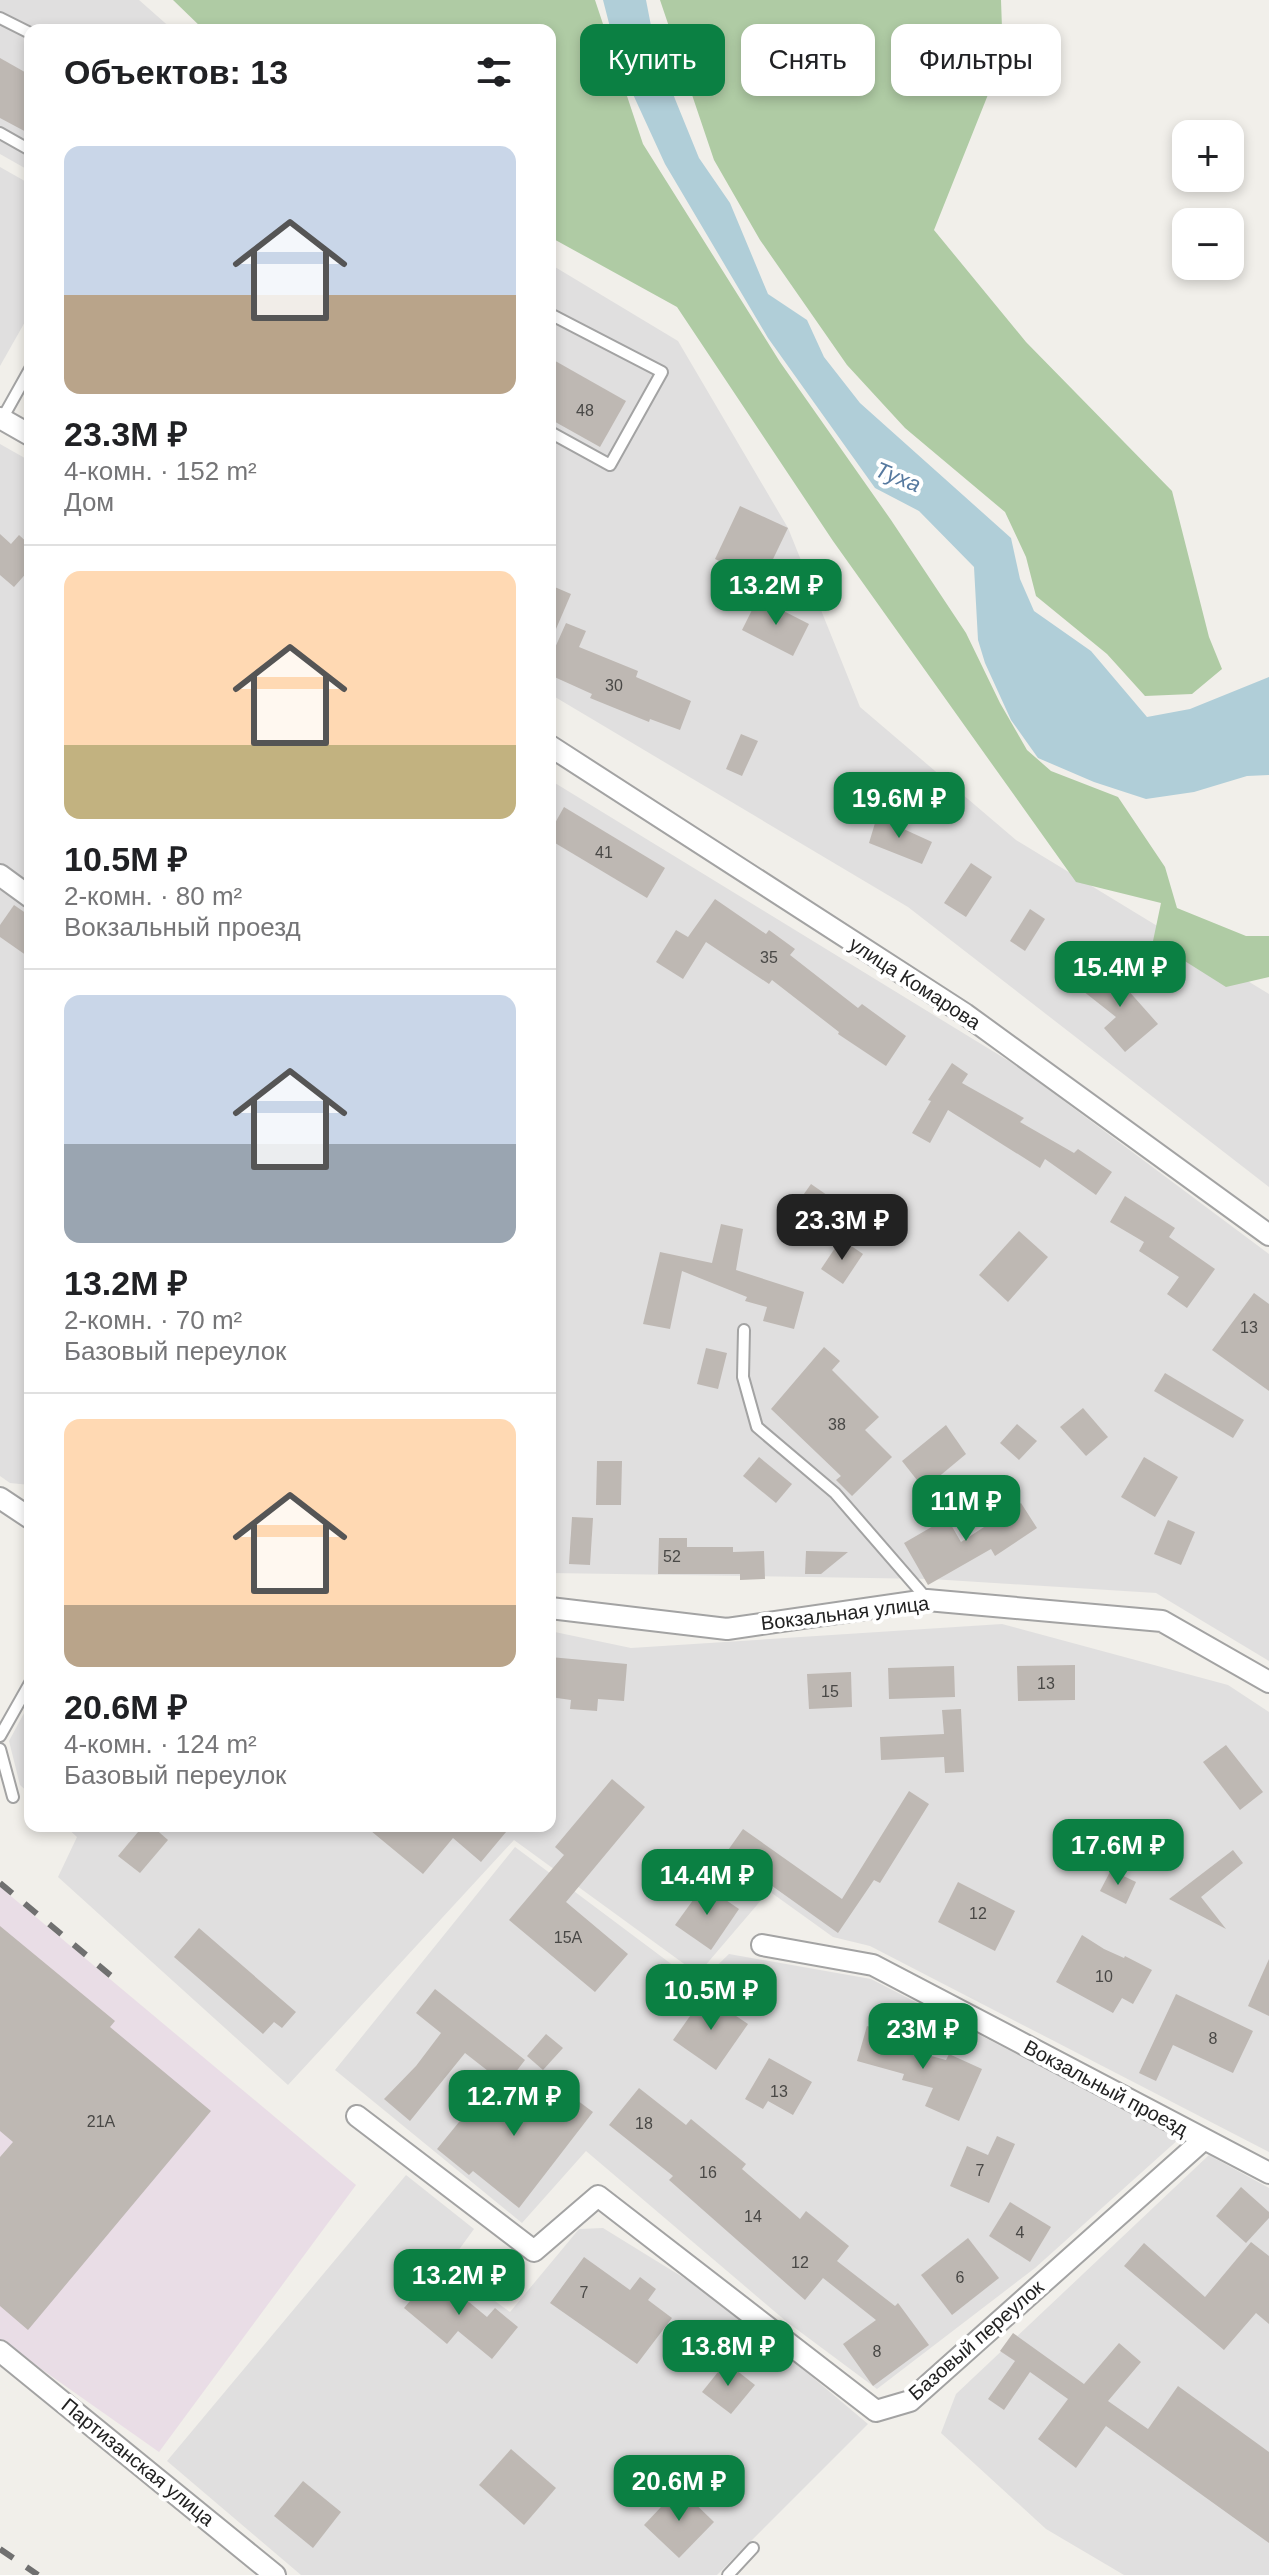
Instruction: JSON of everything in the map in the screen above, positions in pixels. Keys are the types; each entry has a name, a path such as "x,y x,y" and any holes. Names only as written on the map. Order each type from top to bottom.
{"street":[{"path":"1,418 24,431"},
{"name":"улица Комарова","path":"556,750 965,1014 1269,1235"},
{"path":"0,875 24,893"},
{"path":"0,1498 24,1514"},
{"name":"Вокзальная улица","path":"556,1609 727,1629 927,1600 1162,1621 1269,1682"},
{"name":"Вокзальный проезд","path":"762,1945 873,1965 1269,2173"},
{"name":"Базовый переулок","path":"357,2116 534,2251 598,2196 876,2411 910,2401 1203,2140"},
{"name":"Партизанская улица","path":"0,2351 275,2575"}],"lane":[{"path":"0,18 24,30"},
{"path":"0,133 24,147"},
{"path":"556,317 662,372 610,465 556,435"},
{"path":"1,418 24,379"},
{"path":"744,1330 743,1377 757,1427 835,1493 927,1600"},
{"path":"0,1736 24,1694"},
{"path":"0,1749 13,1797"},
{"path":"728,2575 753,2548"}],"shaded area":[{"path":"0,0 139,0 166,24 24,24 24,168 0,154"},
{"path":"0,167 24,181 24,324 0,366"},
{"path":"556,268 678,341 788,528 860,707 1016,840 1269,994 1269,1187 908,907 556,698"},
{"path":"0,444 24,458 24,1484 10,1483 0,1476"},
{"path":"556,784 1017,1066 1269,1254 1269,1661 1156,1593 931,1579 556,1573"},
{"path":"1002,1624 1228,1685 1269,1712 1269,2152 870,1946 833,1937 769,1891 698,1974 514,1840 288,2085 58,1877 77,1837 72,1832 556,1832 556,1632 631,1648"},
{"path":"24,1713 24,1789 20,1785 9,1741"},
{"path":"515,1847 698,1984 729,1954 871,1979 1180,2138 1035,2268 877,2389 787,2322 586,2151 522,2223 335,2070"},
{"path":"0,1887 356,2185 159,2452 0,2340"},
{"path":"1209,2155 1269,2188 1269,2575 1124,2575 1046,2529 941,2433 956,2394"},
{"path":"406,2175 474,2229 447,2266 510,2312 579,2229 603,2228 723,2302 868,2424 717,2575 301,2575 167,2461"}],"green space":[{"path":"173,0 595,0 603,24 580,24 580,96 627,96 643,144 780,362 966,633 1027,750 1051,771 1118,797 1165,867 1177,908 1246,936 1269,936 1269,977 1226,987 1153,941 1161,903 1076,882 833,541 677,307 556,240 556,24 198,24"},
{"path":"660,0 1001,0 1002,24 891,24 891,96 987,96 934,230 1026,342 1172,491 1209,637 1222,669 1192,694 1145,696 1107,654 1036,596 1026,557 1005,512 905,428 847,365 760,240 714,160 692,96 725,96 725,24 668,24"}],"water":[{"path":"603,0 646,0 651,24 609,24"},
{"name":"Туха","path":"634,96 674,96 699,158 730,203 768,294 807,320 824,357 860,403 1011,538 1020,579 1034,611 1091,651 1147,717 1190,709 1269,677 1269,775 1247,776 1194,792 1146,799 1094,782 1038,758 1011,720 985,663 978,640 974,567 919,511 875,488 768,338 665,164"}],"building":[{"path":"0,58 24,72 24,131 0,118"},
{"path":"556,361 626,401 600,447 556,422"},
{"path":"740,506 788,528 762,582 715,559"},
{"path":"0,534 11,544 19,535 24,540 24,576 14,587 0,575"},
{"path":"556,588 571,594 556,629"},
{"path":"758,598 809,624 793,656 742,630"},
{"path":"566,623 586,631 579,647 638,671 636,677 691,701 680,730 650,719 649,722 590,698 592,694 556,678 556,646"},
{"path":"741,734 758,741 742,776 726,769"},
{"path":"564,807 665,868 647,898 556,844 556,821"},
{"path":"878,813 898,819 897,826 932,842 922,864 869,843"},
{"path":"971,863 992,877 966,917 944,903"},
{"path":"715,899 766,934 769,930 795,949 790,955 858,1008 862,1004 906,1036 886,1066 838,1034 772,980 769,984 706,942 683,979 656,962 676,930 688,937"},
{"path":"14,905 24,912 24,954 0,937 0,925"},
{"path":"1030,909 1045,919 1025,951 1010,941"},
{"path":"1102,966 1119,980 1158,1024 1125,1052 1104,1028 1116,1017 1083,991"},
{"path":"952,1063 968,1074 962,1083 1024,1118 1020,1122 1074,1153 1078,1149 1112,1172 1096,1195 1045,1159 1040,1168 948,1110 930,1143 912,1133 931,1101 928,1100"},
{"path":"811,1184 837,1202 820,1226 794,1208"},
{"path":"1125,1196 1175,1228 1169,1237 1215,1269 1187,1308 1167,1294 1179,1277 1139,1251 1144,1242 1110,1222"},
{"path":"721,1224 743,1229 736,1270 804,1292 794,1329 763,1321 767,1307 745,1301 747,1297 682,1271 670,1329 643,1324 660,1252 712,1263"},
{"path":"1019,1231 1048,1257 1008,1302 979,1275"},
{"path":"841,1239 863,1254 843,1284 821,1269"},
{"path":"1254,1293 1269,1304 1269,1391 1212,1350"},
{"path":"824,1347 840,1361 832,1370 879,1417 865,1430 892,1457 852,1496 836,1480 841,1476 771,1409"},
{"path":"706,1348 727,1353 718,1389 697,1384"},
{"path":"1165,1373 1244,1420 1233,1438 1154,1391"},
{"path":"1083,1408 1108,1437 1086,1456 1060,1427"},
{"path":"1017,1424 1037,1441 1019,1460 1000,1443"},
{"path":"946,1425 966,1454 924,1489 902,1461"},
{"path":"759,1457 792,1484 776,1503 743,1476"},
{"path":"1144,1457 1178,1477 1155,1517 1121,1497"},
{"path":"597,1461 622,1461 621,1505 596,1505"},
{"path":"1021,1503 1037,1528 995,1556 991,1549 928,1585 904,1543 947,1518 961,1542"},
{"path":"572,1517 593,1518 590,1565 569,1564"},
{"path":"1168,1520 1195,1532 1181,1565 1154,1554"},
{"path":"659,1538 687,1538 687,1547 733,1547 733,1552 764,1551 765,1579 740,1580 740,1574 658,1574"},
{"path":"806,1551 848,1552 821,1574 805,1574"},
{"path":"556,1658 627,1664 624,1701 598,1699 597,1711 570,1709 571,1700 556,1698"},
{"path":"1075,1665 1075,1700 1018,1701 1017,1666"},
{"path":"954,1666 955,1697 889,1699 888,1668"},
{"path":"851,1672 852,1707 809,1709 807,1674"},
{"path":"961,1709 964,1772 945,1773 944,1757 881,1760 880,1737 944,1734 942,1710"},
{"path":"1226,1745 1263,1792 1240,1810 1203,1762"},
{"path":"612,1779 645,1807 566,1902 628,1954 595,1992 509,1920 564,1855 555,1847"},
{"path":"909,1791 929,1804 880,1883 874,1880 838,1933 726,1853 743,1829 842,1899"},
{"path":"138,1832 159,1832 168,1840 140,1873 118,1856"},
{"path":"372,1832 506,1832 481,1862 453,1838 423,1874"},
{"path":"1233,1850 1243,1863 1201,1897 1226,1929 1169,1899"},
{"path":"1111,1870 1136,1882 1126,1904 1100,1891"},
{"path":"958,1882 1015,1911 995,1951 938,1922"},
{"path":"704,1885 739,1909 711,1950 675,1925"},
{"path":"0,1926 115,2021 110,2027 211,2111 28,2330 0,2306 0,2157 13,2142 0,2131"},
{"path":"199,1928 296,2012 282,2028 274,2022 263,2034 174,1957"},
{"path":"1082,1935 1104,1949 1152,1970 1133,2004 1122,1998 1113,2013 1056,1982"},
{"path":"1269,1959 1269,2016 1248,2006"},
{"path":"435,1989 525,2060 506,2085 465,2053 410,2121 384,2099 416,2066 441,2033 416,2013"},
{"path":"1176,1994 1253,2031 1233,2073 1173,2045 1156,2081 1139,2073"},
{"path":"705,1995 748,2024 716,2070 673,2040"},
{"path":"867,2026 901,2036 898,2047 946,2060 949,2054 982,2069 959,2121 925,2106 933,2088 902,2080 904,2074 857,2061"},
{"path":"546,2034 563,2048 543,2070 527,2056"},
{"path":"769,2058 812,2082 793,2115 768,2101 763,2109 745,2099"},
{"path":"494,2079 533,2110 554,2083 593,2112 519,2208 473,2171 469,2175 437,2149"},
{"path":"639,2088 686,2125 691,2119 746,2164 742,2169 800,2219 806,2211 849,2246 837,2261 895,2306 898,2303 929,2345 873,2386 843,2344 876,2320 823,2278 805,2300 669,2180 673,2176 609,2125"},
{"path":"997,2136 1015,2144 989,2203 950,2186 967,2146 988,2155"},
{"path":"1241,2187 1269,2212 1269,2218 1246,2243 1216,2216"},
{"path":"1010,2202 1051,2227 1030,2262 989,2236"},
{"path":"968,2238 999,2278 952,2315 921,2275"},
{"path":"1251,2242 1269,2256 1269,2324 1256,2313 1224,2350 1124,2266 1144,2243 1205,2297"},
{"path":"584,2257 630,2290 640,2277 656,2289 648,2300 672,2318 637,2364 550,2303"},
{"path":"434,2273 487,2317 495,2308 518,2327 492,2359 458,2331 447,2344 404,2308"},
{"path":"1013,2333 1084,2384 1119,2343 1141,2362 1108,2401 1148,2429 1178,2386 1269,2452 1269,2543 1106,2426 1076,2468 1038,2439 1068,2399 1030,2372 1004,2410 988,2399 1015,2361 1000,2351"},
{"path":"726,2362 755,2385 731,2414 702,2392"},
{"path":"511,2449 556,2488 524,2525 479,2485"},
{"path":"303,2481 341,2512 313,2548 274,2516"},
{"path":"679,2488 714,2522 679,2558 644,2525"}],"railway":[{"path":"0,1883 122,1985"},
{"path":"0,2549 38,2575"}]}
